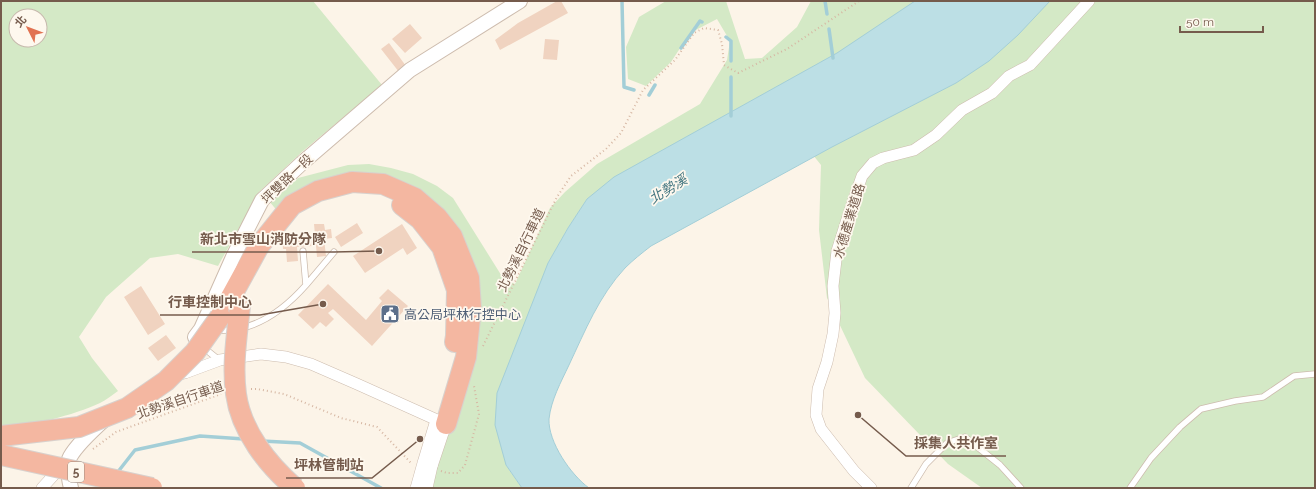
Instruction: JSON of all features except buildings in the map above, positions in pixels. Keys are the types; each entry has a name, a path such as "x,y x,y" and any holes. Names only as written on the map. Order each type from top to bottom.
{"highway":[{"path":"1,436 79,426 127,408 166,381 196,352 220,317 259,246 292,205 318,191 352,182 383,184 415,198 437,217 452,236 469,278 471,309 466,356 441,422"},
{"path":"294,488 263,456 248,432 236,395 234,363 240,306 276,239 294,216 313,201 337,193 366,194 397,201 420,219 442,247 457,290 456,336 441,422"},
{"name":"5","path":"1,455 152,488"}],"street":[{"name":"坪雙路一段","path":"69,458 97,426 122,404 157,377 185,349 201,329 233,257 262,200 302,163 410,70 520,1"},
{"name":"水德產業道路","path":"870,488 854,471 821,429 816,415 818,389 827,362 833,334 835,313 833,286 837,251 862,176 873,163 883,158 914,150 936,135 962,110 992,93 1009,76 1030,65 1089,1"},
{"path":"157,377 185,373 220,360 261,354 286,356 311,364 441,422 428,467 427,488"},
{"path":"42,488 69,458"},
{"path":"69,458 68,478 71,488"},
{"path":"416,488 428,467"}],"lane":[{"path":"303,251 306,285"},
{"path":"220,360 204,348 201,329 225,331 246,328 264,320 294,299 334,252"},
{"path":"1130,488 1151,458 1180,427 1201,410 1235,401 1263,397 1294,376 1315,374"},
{"path":"911,488 926,464 947,442 965,437 1000,465 1021,488"}],"path":[{"name":"北勢溪自行車道","path":"483,347 557,197 571,176 606,149 620,132 643,90 675,60 694,33 704,28 718,30 722,44 724,65 738,73 787,49 859,1"},
{"path":"249,389 284,394 341,418 377,427 410,463 448,473 458,473 465,465 479,414 474,385"},
{"name":"北勢溪自行車道","path":"69,458 83,456 116,432 227,392"}],"green space":[{"path":"1,1 313,1 382,85 303,151 259,192 218,266 178,254 150,258 106,297 79,337 92,358 118,391 100,403 65,416 38,423 1,427"},
{"path":"666,1 726,1 745,59 762,58 797,27 811,1 1315,1 1315,488 982,488 948,464 865,378 827,298 819,230 821,165 764,94 587,199 568,228 548,263 506,465 522,488 432,488 470,337 458,245 367,177 279,213 269,201 298,178 348,165 369,164 413,174 437,186 453,198 503,278 515,284 550,208 565,192 597,164 700,104 727,60 730,41 717,19 690,33 671,62 646,86 628,79 626,47 639,17"}],"water":[{"name":"北勢溪","path":"915,1 1050,1 1018,35 989,61 956,83 832,147 651,246 628,265 608,290 593,314 554,398 550,412 550,428 556,448 568,467 589,488 522,488 506,465 495,425 497,393 548,263 587,199 614,177 837,53"}],"waterway":[{"path":"622,1 624,87 634,90"},
{"path":"825,1 827,14"},
{"path":"681,48 700,21 702,22"},
{"path":"829,29 833,58"},
{"path":"726,37 731,41 731,61"},
{"path":"731,77 731,116"},
{"path":"649,95 655,85"},
{"path":"117,473 135,450 200,436 244,439"},
{"path":"262,441 300,443 381,488"}],"place":[{"name":"新北市雪山消防分隊","path":"379,251"},
{"name":"行車控制中心","path":"323,304"},
{"name":"高公局坪林行控中心","path":"390,314"},
{"name":"採集人共作室","path":"858,415"},
{"name":"坪林管制站","path":"420,439"}]}
